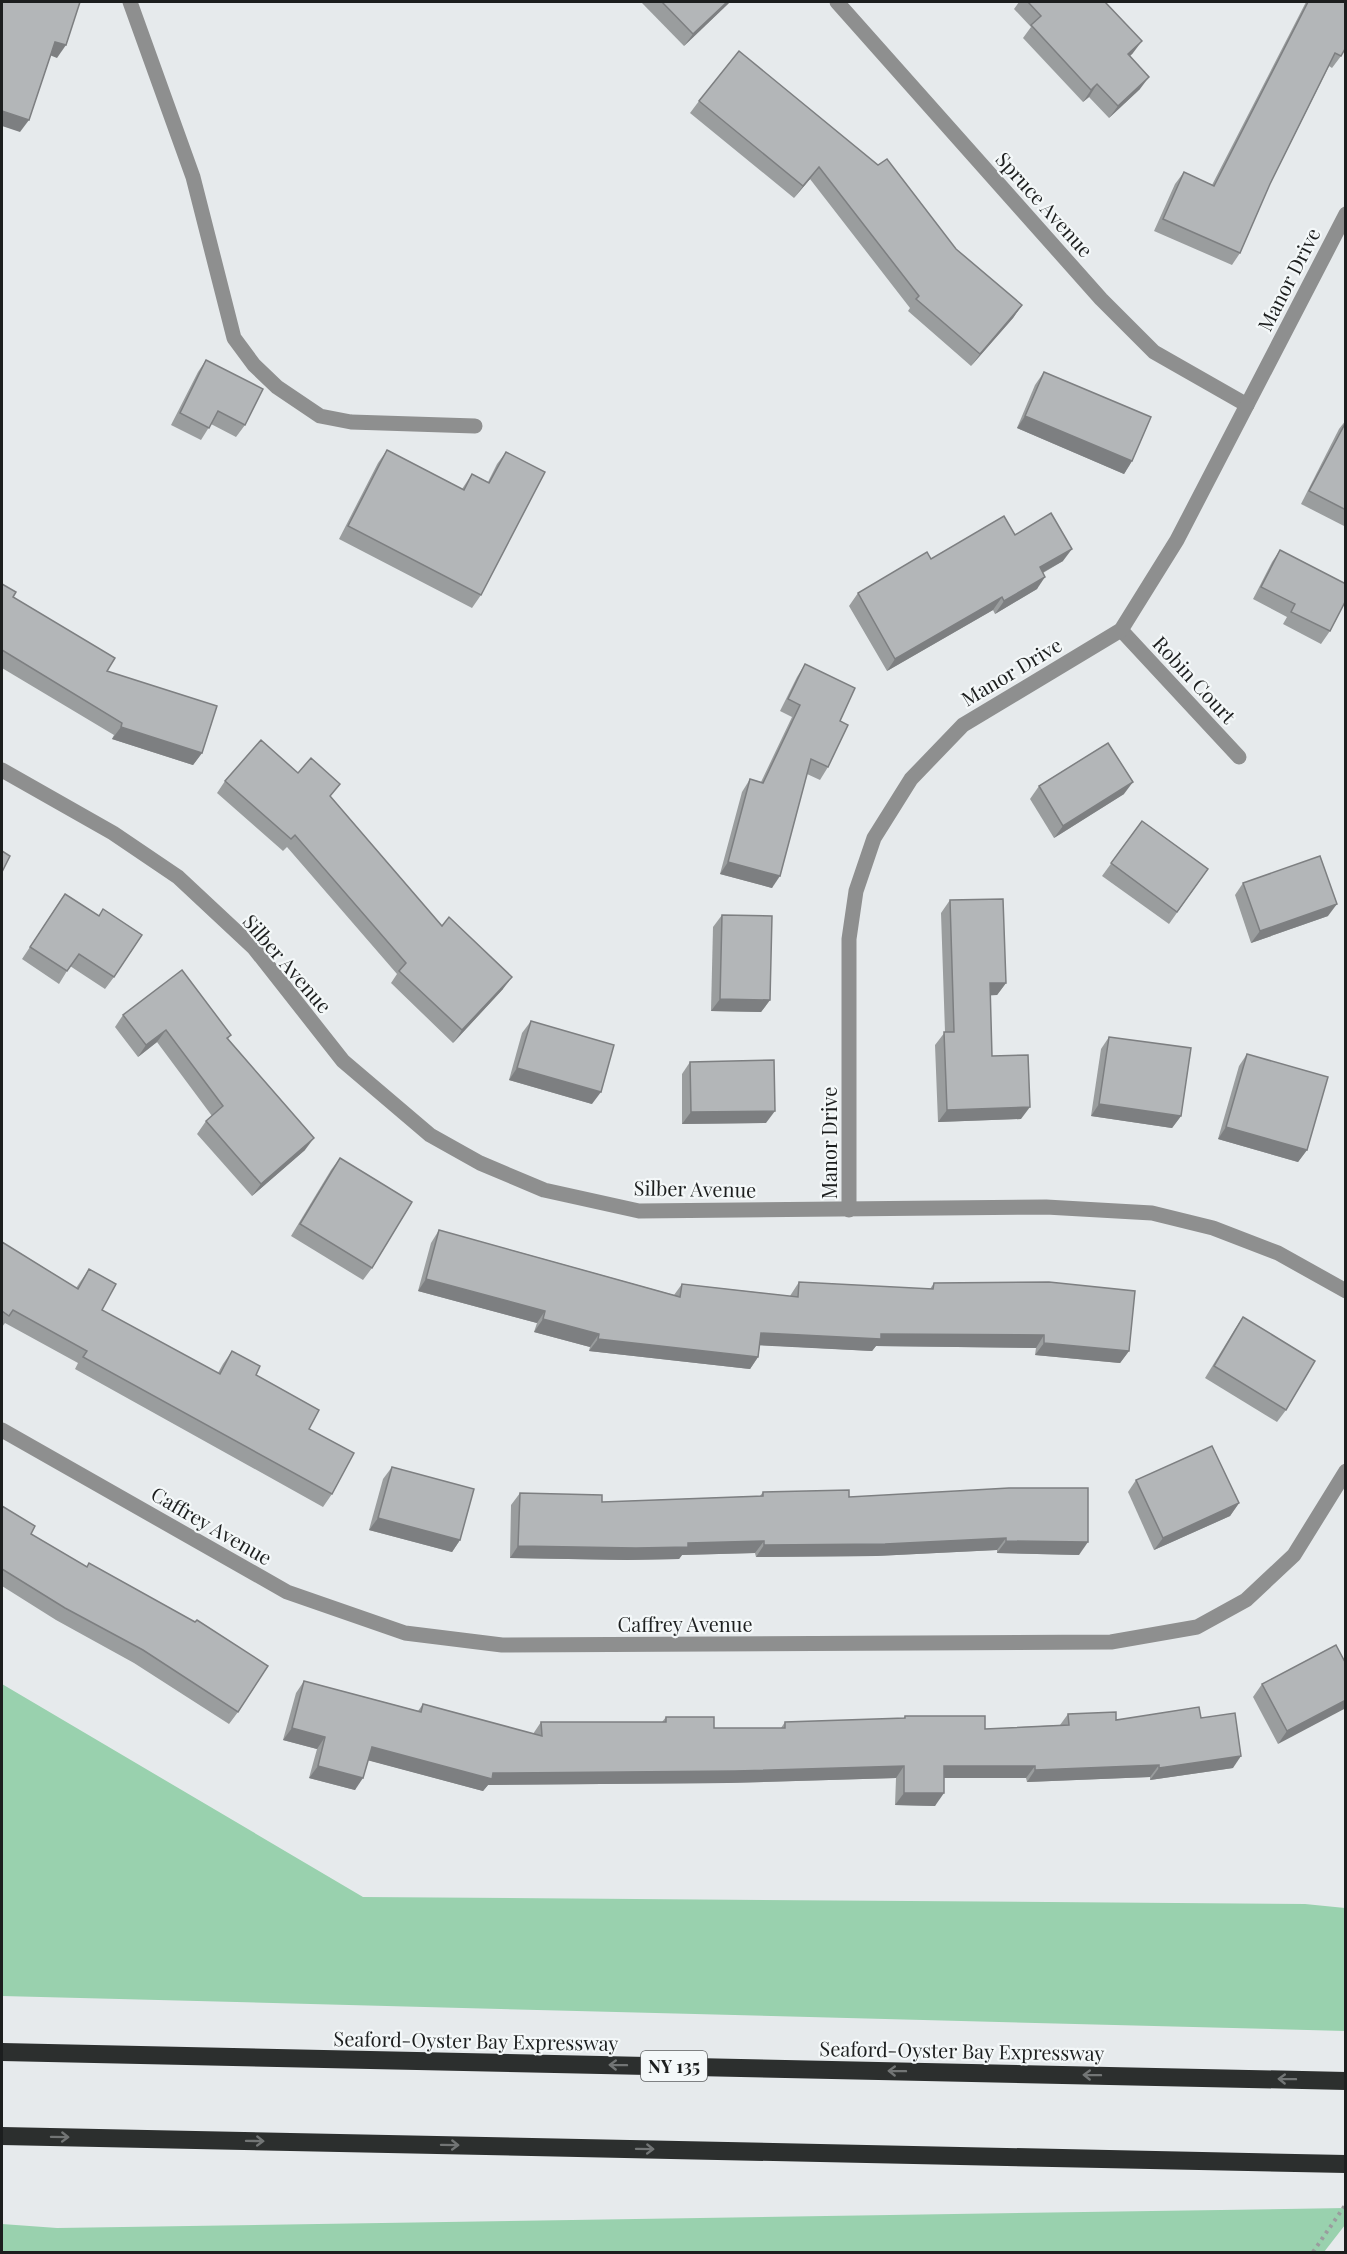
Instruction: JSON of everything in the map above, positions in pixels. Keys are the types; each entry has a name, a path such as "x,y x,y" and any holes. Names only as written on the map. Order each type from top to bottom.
{"highway":[{"name":"Seaford-Oyster Bay Expressway","path":"2,2052 1346,2080"},
{"path":"2,2136 1346,2164"}],"street":[{"path":"130,2 193,177 234,338 254,365 277,387 320,416 351,422 475,426"},
{"name":"Spruce Avenue","path":"837,2 1101,299 1154,352 1246,405"},
{"name":"Manor Drive","path":"849,1210 849,939 856,891 874,838 911,779 963,724 1121,630 1177,540 1346,214"},
{"name":"Robin Court","path":"1121,630 1239,757"},
{"name":"Silber Avenue","path":"2,770 113,833 178,877 254,948 343,1061 430,1135 480,1163 544,1190 639,1211 1046,1207 1152,1213 1213,1228 1278,1253 1346,1291"},
{"name":"Caffrey Avenue","path":"2,1430 287,1592 405,1633 502,1645 1111,1641 1197,1627 1246,1600 1294,1556 1346,1471"}],"path":[{"path":"1313,2253 1346,2204"}],"green space":[{"path":"2,1684 363,1897 1305,1904 1345,1908 1345,2031 2,1996"},
{"path":"1346,2208 1345,2225 1324,2252 2,2252 2,2224 57,2228"}],"building":[{"path":"2,2 80,2 66,45 55,42 29,120 2,111"},
{"path":"662,2 727,2 693,34"},
{"path":"1028,2 1105,2 1142,41 1128,54 1149,77 1118,106 1097,84 1091,90 1031,25 1041,16"},
{"path":"1308,2 1346,2 1346,47 1341,56 1335,53 1270,184 1240,253 1163,219 1184,172 1214,186"},
{"path":"739,51 878,165 887,159 956,249 1022,305 980,354 916,299 919,296 819,167 803,186 699,101"},
{"path":"206,360 263,389 245,425 218,411 209,428 180,413"},
{"path":"1044,372 1151,417 1132,461 1025,416"},
{"path":"1346,422 1346,510 1309,491"},
{"path":"387,450 464,490 472,474 489,483 506,452 545,472 481,595 348,526"},
{"path":"1051,513 1072,549 1040,567 1045,577 1004,601 1002,597 895,659 858,593 927,552 931,559 1004,516 1015,535"},
{"path":"1280,550 1346,584 1346,600 1330,631 1291,612 1295,604 1261,587"},
{"path":"2,584 16,592 13,597 115,658 107,671 217,706 202,753 121,727 122,723 2,650"},
{"path":"805,664 855,688 840,721 848,725 828,767 811,759 780,876 728,862 750,779 763,783 800,705 788,699"},
{"path":"261,740 298,773 311,758 340,784 330,796 442,926 449,917 512,977 462,1030 399,971 406,963 295,835 291,839 225,781"},
{"path":"1108,743 1133,782 1063,826 1039,786"},
{"path":"1142,821 1208,869 1177,912 1111,863"},
{"path":"2,851 10,856 2,872"},
{"path":"1320,856 1337,904 1260,931 1243,883"},
{"path":"65,894 99,916 103,909 142,935 114,977 79,954 67,971 30,947"},
{"path":"1003,899 1006,983 990,983 992,1056 1028,1055 1030,1107 947,1110 944,1032 954,1032 950,900"},
{"path":"722,915 772,916 770,1000 720,999"},
{"path":"182,970 231,1035 227,1038 314,1138 261,1184 206,1121 223,1106 166,1030 146,1045 123,1015"},
{"path":"531,1021 614,1045 601,1092 517,1068"},
{"path":"1109,1037 1191,1048 1181,1116 1099,1104"},
{"path":"1247,1054 1328,1077 1307,1150 1226,1127"},
{"path":"774,1060 775,1111 691,1112 690,1062"},
{"path":"340,1158 412,1202 372,1268 300,1224"},
{"path":"439,1230 680,1297 682,1284 798,1297 799,1282 933,1289 934,1283 1049,1282 1135,1291 1129,1351 1044,1343 1044,1335 881,1334 881,1339 761,1333 758,1357 598,1339 599,1334 543,1319 545,1311 426,1279"},
{"path":"2,1242 78,1289 89,1269 116,1284 102,1310 220,1374 232,1351 260,1366 256,1375 319,1410 309,1429 354,1453 332,1494 83,1357 87,1351 13,1310 9,1316 2,1311"},
{"path":"1243,1317 1315,1361 1286,1410 1214,1366"},
{"path":"1212,1446 1239,1503 1163,1538 1136,1480"},
{"path":"392,1467 474,1489 460,1540 378,1518"},
{"path":"1009,1488 1088,1488 1088,1542 1006,1541 1006,1538 885,1544 764,1545 764,1541 688,1543 688,1547 518,1546 520,1493 602,1495 602,1502 763,1496 763,1492 849,1490 849,1497"},
{"path":"2,1506 35,1526 31,1534 87,1567 89,1563 195,1622 197,1620 268,1666 238,1712 143,1650 65,1608 2,1569"},
{"path":"1336,1645 1346,1664 1346,1700 1287,1731 1262,1684"},
{"path":"304,1681 421,1712 423,1704 542,1736 541,1722 666,1722 666,1717 714,1717 714,1728 785,1728 785,1722 905,1718 905,1716 985,1716 985,1729 1069,1725 1068,1714 1116,1712 1116,1720 1199,1707 1201,1718 1235,1713 1241,1756 1159,1768 1159,1765 1035,1770 1035,1766 944,1766 944,1793 904,1793 904,1766 735,1771 493,1773 492,1779 372,1747 363,1778 318,1766 325,1737 292,1728"}]}
